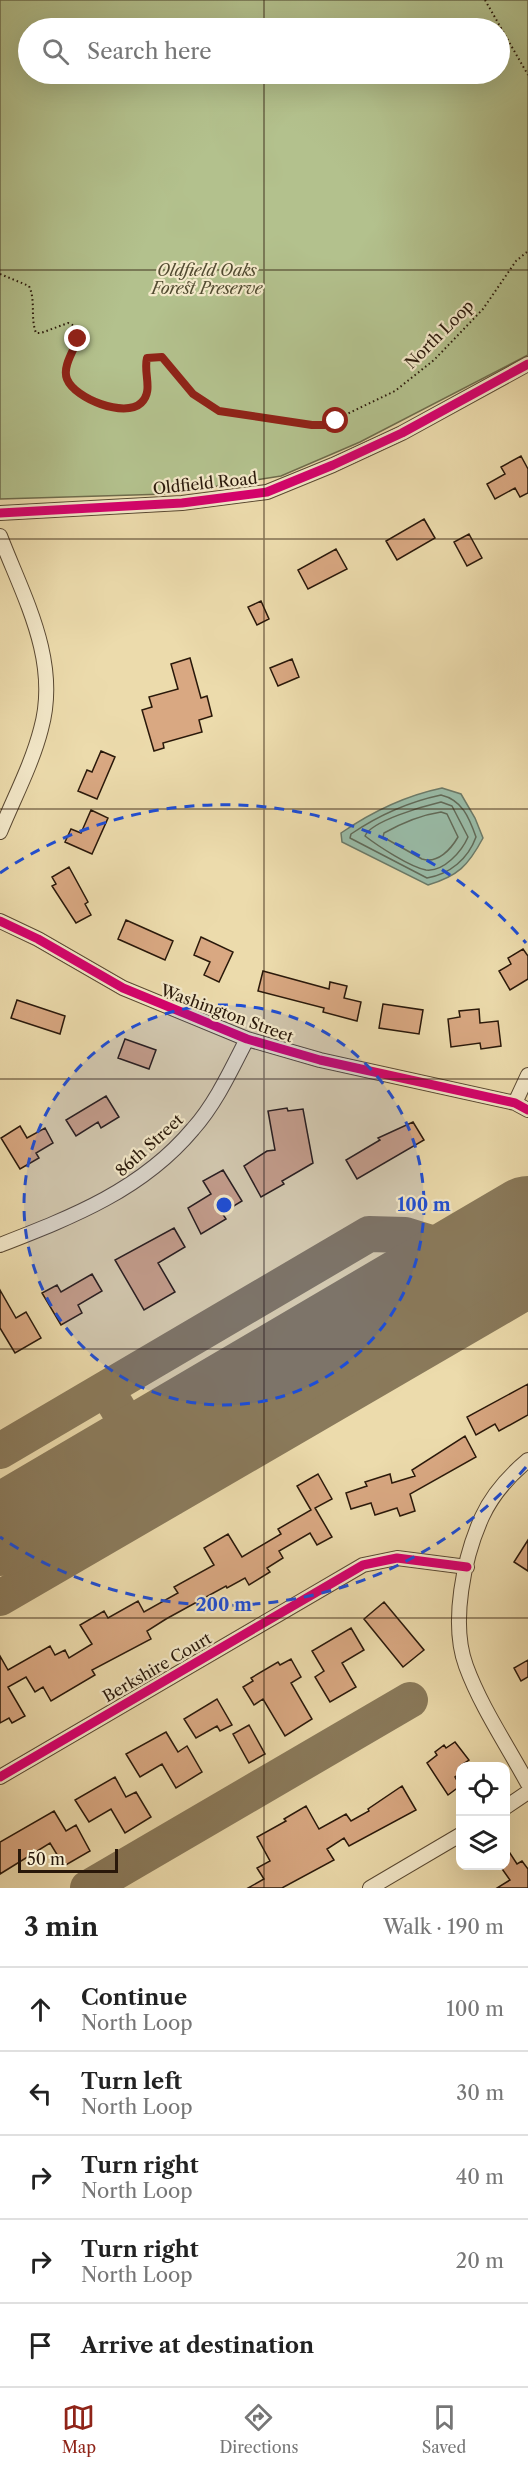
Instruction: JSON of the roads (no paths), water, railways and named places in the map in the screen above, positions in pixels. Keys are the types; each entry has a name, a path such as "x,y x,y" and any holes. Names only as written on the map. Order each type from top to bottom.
{"street":[{"name":"Oldfield Road","path":"0,513 182,503 267,492 402,433 528,364"},
{"path":"0,536 41,640 48,679 41,732 0,831"},
{"name":"Washington Street","path":"0,921 38,939 123,988 247,1039 320,1060 514,1103 528,1110"},
{"name":"86th Street","path":"0,1245 108,1200 158,1164 199,1122 247,1039"},
{"path":"514,1103 528,1075"},
{"path":"528,1460 500,1489 482,1517 467,1568 459,1622 465,1664 528,1784"},
{"name":"Berkshire Court","path":"0,1777 363,1565 397,1558 467,1568"},
{"path":"510,1804 528,1792"},
{"path":"370,1888 456,1837"}],"water":[{"path":"442,788 461,794 483,838 467,863 455,874 428,885 342,842 341,833 377,811 415,795"}],"park label":[{"name":"Oldfield Oaks Forest Preserve","path":"207,279"}]}
